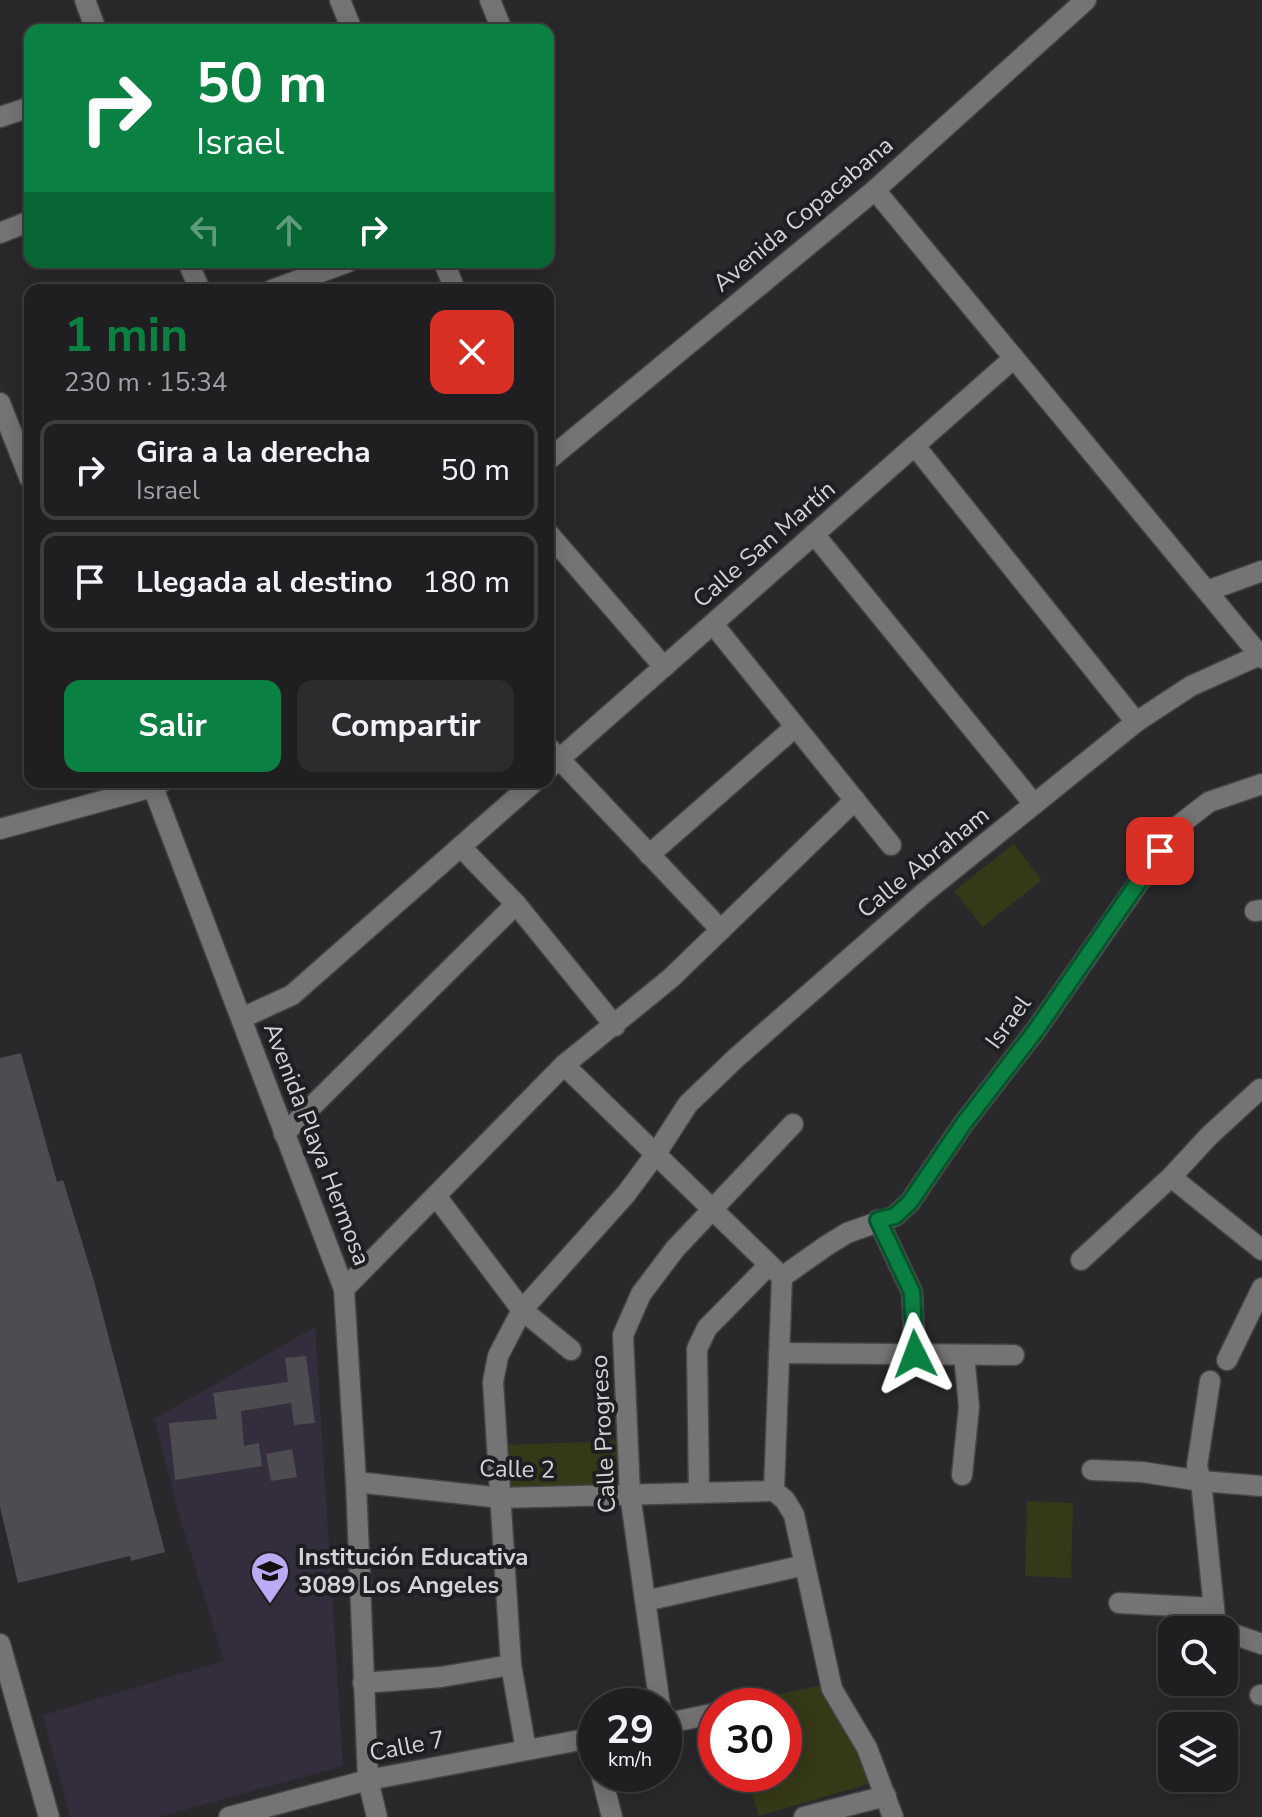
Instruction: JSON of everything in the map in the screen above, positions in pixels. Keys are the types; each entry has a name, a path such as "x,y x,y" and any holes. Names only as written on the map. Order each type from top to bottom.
{"street":[{"path":"85,0 94,24"},
{"path":"340,0 350,24"},
{"path":"490,0 500,24"},
{"name":"Avenida Copacabana","path":"554,455 875,190 1086,0"},
{"path":"0,117 24,109"},
{"path":"875,190 1261,656"},
{"path":"0,233 24,223"},
{"path":"288,284 332,268"},
{"name":"Calle San Martín","path":"554,757 664,667 1014,358"},
{"path":"0,403 24,464"},
{"path":"915,446 1136,722"},
{"path":"814,534 1034,804"},
{"path":"554,540 664,667"},
{"path":"1207,591 1262,571"},
{"path":"713,624 891,845"},
{"name":"Calle Abraham","path":"526,1750 511,1665 493,1382 498,1356 522,1310 626,1194 688,1104 736,1058 912,903 1136,722 1191,686 1261,656"},
{"path":"649,855 795,727"},
{"path":"554,762 721,930"},
{"name":"Israel","path":"699,1493 697,1349 707,1328 775,1271 878,1220 895,1216 910,1202 964,1123 1036,1030 1178,826 1209,802 1262,784"},
{"path":"0,829 141,788"},
{"name":"Avenida Playa Hermosa","path":"156,788 344,1289 356,1482 368,1780 377,1817"},
{"path":"242,1018 292,995 527,788"},
{"path":"344,1289 564,1065 671,978 855,800"},
{"path":"461,847 516,904 615,1026"},
{"path":"284,1134 516,904"},
{"path":"564,1065 775,1271 779,1353 774,1491 785,1500 794,1515 832,1689 867,1748 893,1817"},
{"path":"1081,1260 1171,1177 1209,1136 1260,1089 1262,1091"},
{"name":"Calle Progreso","path":"657,1688 630,1494 623,1335 641,1294 675,1249 793,1124"},
{"path":"1171,1177 1262,1250"},
{"path":"436,1196 522,1310 571,1350"},
{"path":"878,1220 912,1292 915,1354"},
{"path":"1227,1360 1262,1288"},
{"path":"779,1353 1014,1355"},
{"path":"962,1475 969,1407 964,1355"},
{"path":"1210,1381 1197,1466 1215,1616"},
{"path":"1092,1470 1142,1472 1262,1486"},
{"name":"Calle 2","path":"356,1482 502,1498 774,1491"},
{"path":"645,1601 805,1565"},
{"path":"1119,1603 1214,1608"},
{"path":"1238,1635 1262,1644"},
{"path":"0,1644 49,1817"},
{"path":"363,1683 441,1677 511,1665"},
{"name":"Calle 7","path":"229,1817 368,1780 526,1750 578,1744"},
{"path":"606,1792 612,1817"},
{"path":"804,1817 886,1796"}],"shaded area":[{"name":"Institución Educativa 3089 Los Angeles","path":"315,1327 343,1766 158,1817 70,1817 43,1715 224,1661 154,1419"}],"green space":[{"path":"1014,844 1042,880 983,927 954,891"},
{"path":"619,1441 621,1487 512,1491 502,1484 499,1445"},
{"path":"1027,1501 1073,1503 1071,1578 1025,1576"},
{"path":"823,1685 875,1782 759,1816 752,1792 802,1792 802,1689"}],"building":[{"path":"21,1053 57,1182 63,1180 94,1281 165,1552 131,1561 130,1556 18,1583 0,1507 0,1058"},
{"path":"306,1356 315,1423 294,1425 291,1403 241,1411 244,1446 259,1443 262,1466 175,1480 169,1423 217,1419 213,1393 288,1382 285,1358"},
{"path":"292,1449 297,1477 271,1481 266,1454"}],"place":[{"name":"Institución Educativa 3089 Los Angeles","path":"270,1605"}],"route":[{"path":"915,1354 912,1292 878,1220 895,1216 910,1202 964,1123 1036,1030 1160,851"}]}
